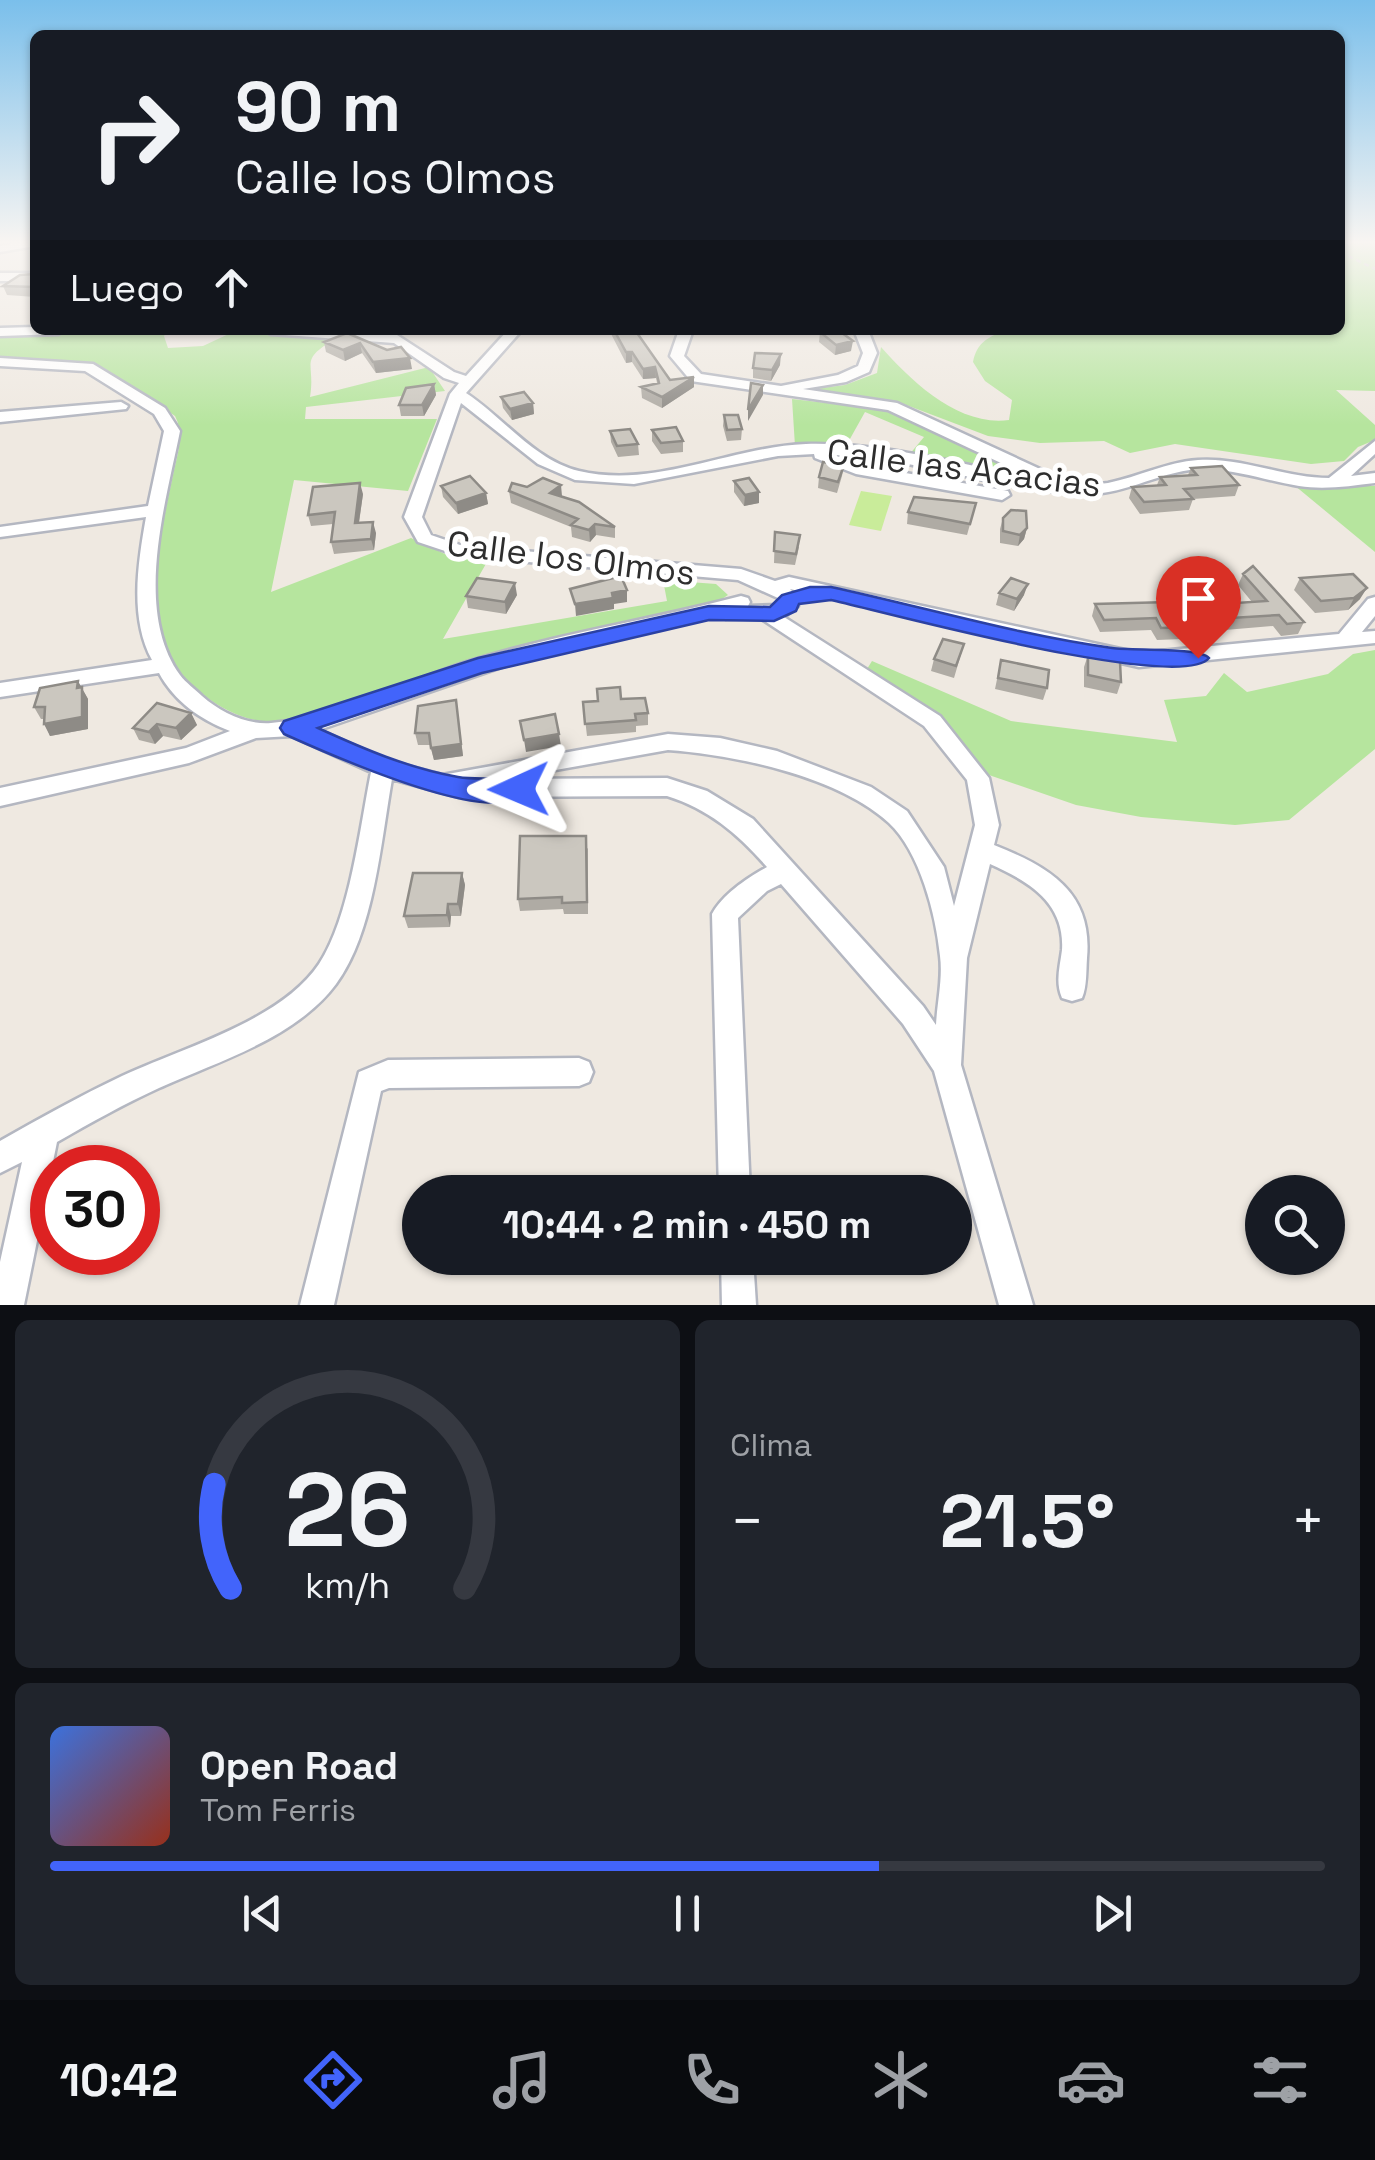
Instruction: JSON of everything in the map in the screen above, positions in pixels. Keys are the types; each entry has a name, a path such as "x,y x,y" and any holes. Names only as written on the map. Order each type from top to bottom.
{"street":[{"path":"0,332 30,331"},
{"name":"Calle las Acacias","path":"341,335 397,339 449,375 548,463 576,475 660,477 765,453 810,449 892,456 1066,488 1120,486 1179,468 1208,464 1301,481 1375,478"},
{"name":"Calle los Olmos","path":"511,335 463,388 413,517 424,538 460,551 720,575 766,597"},
{"path":"684,335 677,349 686,372 708,383 892,406 1066,488"},
{"path":"765,390 841,379 864,370 870,353 863,335"},
{"path":"0,362 88,367 167,416 172,431 146,600 160,666 197,704 253,730"},
{"path":"0,417 122,406"},
{"path":"1334,482 1375,446"},
{"path":"810,449 856,470 1002,495"},
{"path":"0,532 158,510"},
{"path":"766,597 831,594 1139,660 1375,637"},
{"path":"766,597 801,634 932,721 960,752 985,796 987,825 954,958 947,1065"},
{"name":"Calle los Olmos","path":"293,728 478,666 766,597"},
{"path":"1345,640 1375,604"},
{"path":"0,690 160,666"},
{"path":"0,797 189,755 253,730 293,728 384,768 479,791 596,784 684,790 732,816 784,870 913,1015 947,1065 1016,1305"},
{"path":"434,782 668,742 720,746 777,760 864,794 899,818 932,867 954,958"},
{"path":"0,1158 271,1019 326,976 344,938 384,768"},
{"path":"981,850 1024,868 1048,884 1069,912 1076,930 1072,989"},
{"path":"733,1175 725,914 735,901 784,870"},
{"path":"317,1305 369,1082 388,1074 580,1072"},
{"path":"7,1305 44,1133"},
{"path":"738,1275 739,1305"}],"green space":[{"path":"1345,304 1375,304 1375,391 1336,390 1375,425 1375,440 1358,447 1344,461 1311,464 1175,444 1130,453 1104,441 1040,443 988,436 901,403 798,391 845,385 877,373 881,347 922,387 954,409 990,420 1009,420 1012,400 985,381 973,362 983,342 995,335 1345,335"},
{"path":"165,335 168,348 203,346 226,335 337,338 312,357 310,397 429,367 445,391 306,407 305,419 437,419 408,491 294,480 271,592 411,538 445,554 487,562 443,639 667,601 663,580 716,584 728,595 716,603 473,660 283,721 262,721 232,712 205,696 182,675 167,650 159,623 157,564 179,445 175,416 104,368 0,360 0,336"},
{"path":"792,399 888,410 1035,479 909,455 924,437 865,412 846,446 795,446"},
{"path":"1294,485 1375,486 1375,552"},
{"path":"861,491 892,496 881,531 849,525"},
{"path":"1375,650 1375,749 1289,820 1235,825 1141,817 1076,805 986,774 924,706 867,669 872,661 1011,721 1177,742 1164,700 1206,696 1224,673 1247,692 1328,674 1353,654"}],"building":[{"path":"352,335 387,350 401,347 410,358 373,362 360,343 343,350 324,342"},
{"path":"617,335 638,335 670,380 694,377 662,397 641,387 659,383 655,367 643,369 632,352 626,352"},
{"path":"824,335 845,335 853,341 836,345"},
{"path":"755,353 781,354 772,370 753,368"},
{"path":"751,383 763,385 748,410"},
{"path":"434,384 422,405 399,405 406,388"},
{"path":"524,392 533,403 510,409 501,397"},
{"path":"724,415 738,415 742,429 727,430"},
{"path":"676,427 683,441 661,443 652,430"},
{"path":"630,429 638,444 617,446 610,431"},
{"path":"823,462 844,465 838,482 819,477"},
{"path":"1222,466 1239,485 1184,489 1193,499 1144,502 1132,487 1166,485 1160,477 1197,475 1191,468"},
{"path":"470,476 486,493 456,503 441,486"},
{"path":"543,478 561,485 550,493 579,502 615,527 595,524 589,530 571,525 578,519 509,491 512,483 527,487"},
{"path":"749,478 759,492 745,495 734,481"},
{"path":"360,483 355,523 373,522 371,539 331,542 335,512 308,515 313,487"},
{"path":"914,497 976,503 970,524 908,512"},
{"path":"1011,510 1026,511 1027,528 1020,535 1003,531 1003,518"},
{"path":"775,532 800,535 796,554 774,551"},
{"path":"1253,566 1304,622 1287,624 1279,615 1231,618 1220,604 1267,601 1243,574"},
{"path":"1353,574 1367,588 1354,598 1321,601 1300,578"},
{"path":"621,576 627,590 612,593 613,598 575,604 570,589"},
{"path":"477,578 515,583 505,602 466,596"},
{"path":"1011,578 1028,584 1017,599 999,593"},
{"path":"1170,602 1187,627 1161,628 1156,618 1104,620 1095,604"},
{"path":"943,639 964,644 956,666 934,659"},
{"path":"1088,655 1120,662 1121,682 1088,675"},
{"path":"1001,660 1049,670 1047,688 998,678"},
{"path":"78,681 77,688 82,687 82,717 44,724 45,707 34,707 40,688"},
{"path":"620,687 621,699 645,698 648,713 635,714 636,720 585,724 583,702 598,701 597,689"},
{"path":"456,700 461,744 431,748 429,733 415,733 418,706"},
{"path":"157,703 191,713 176,728 157,724 149,732 133,728"},
{"path":"555,714 559,734 524,740 520,721"},
{"path":"520,836 586,836 587,902 562,903 562,897 518,899"},
{"path":"413,873 462,873 458,904 448,904 447,915 404,916"}],"route":[{"path":"519,789 479,791 434,782 384,768 293,728 478,666 709,613 774,614 788,606 789,600 810,593 831,594 1110,656 1139,660 1198,658"}]}
